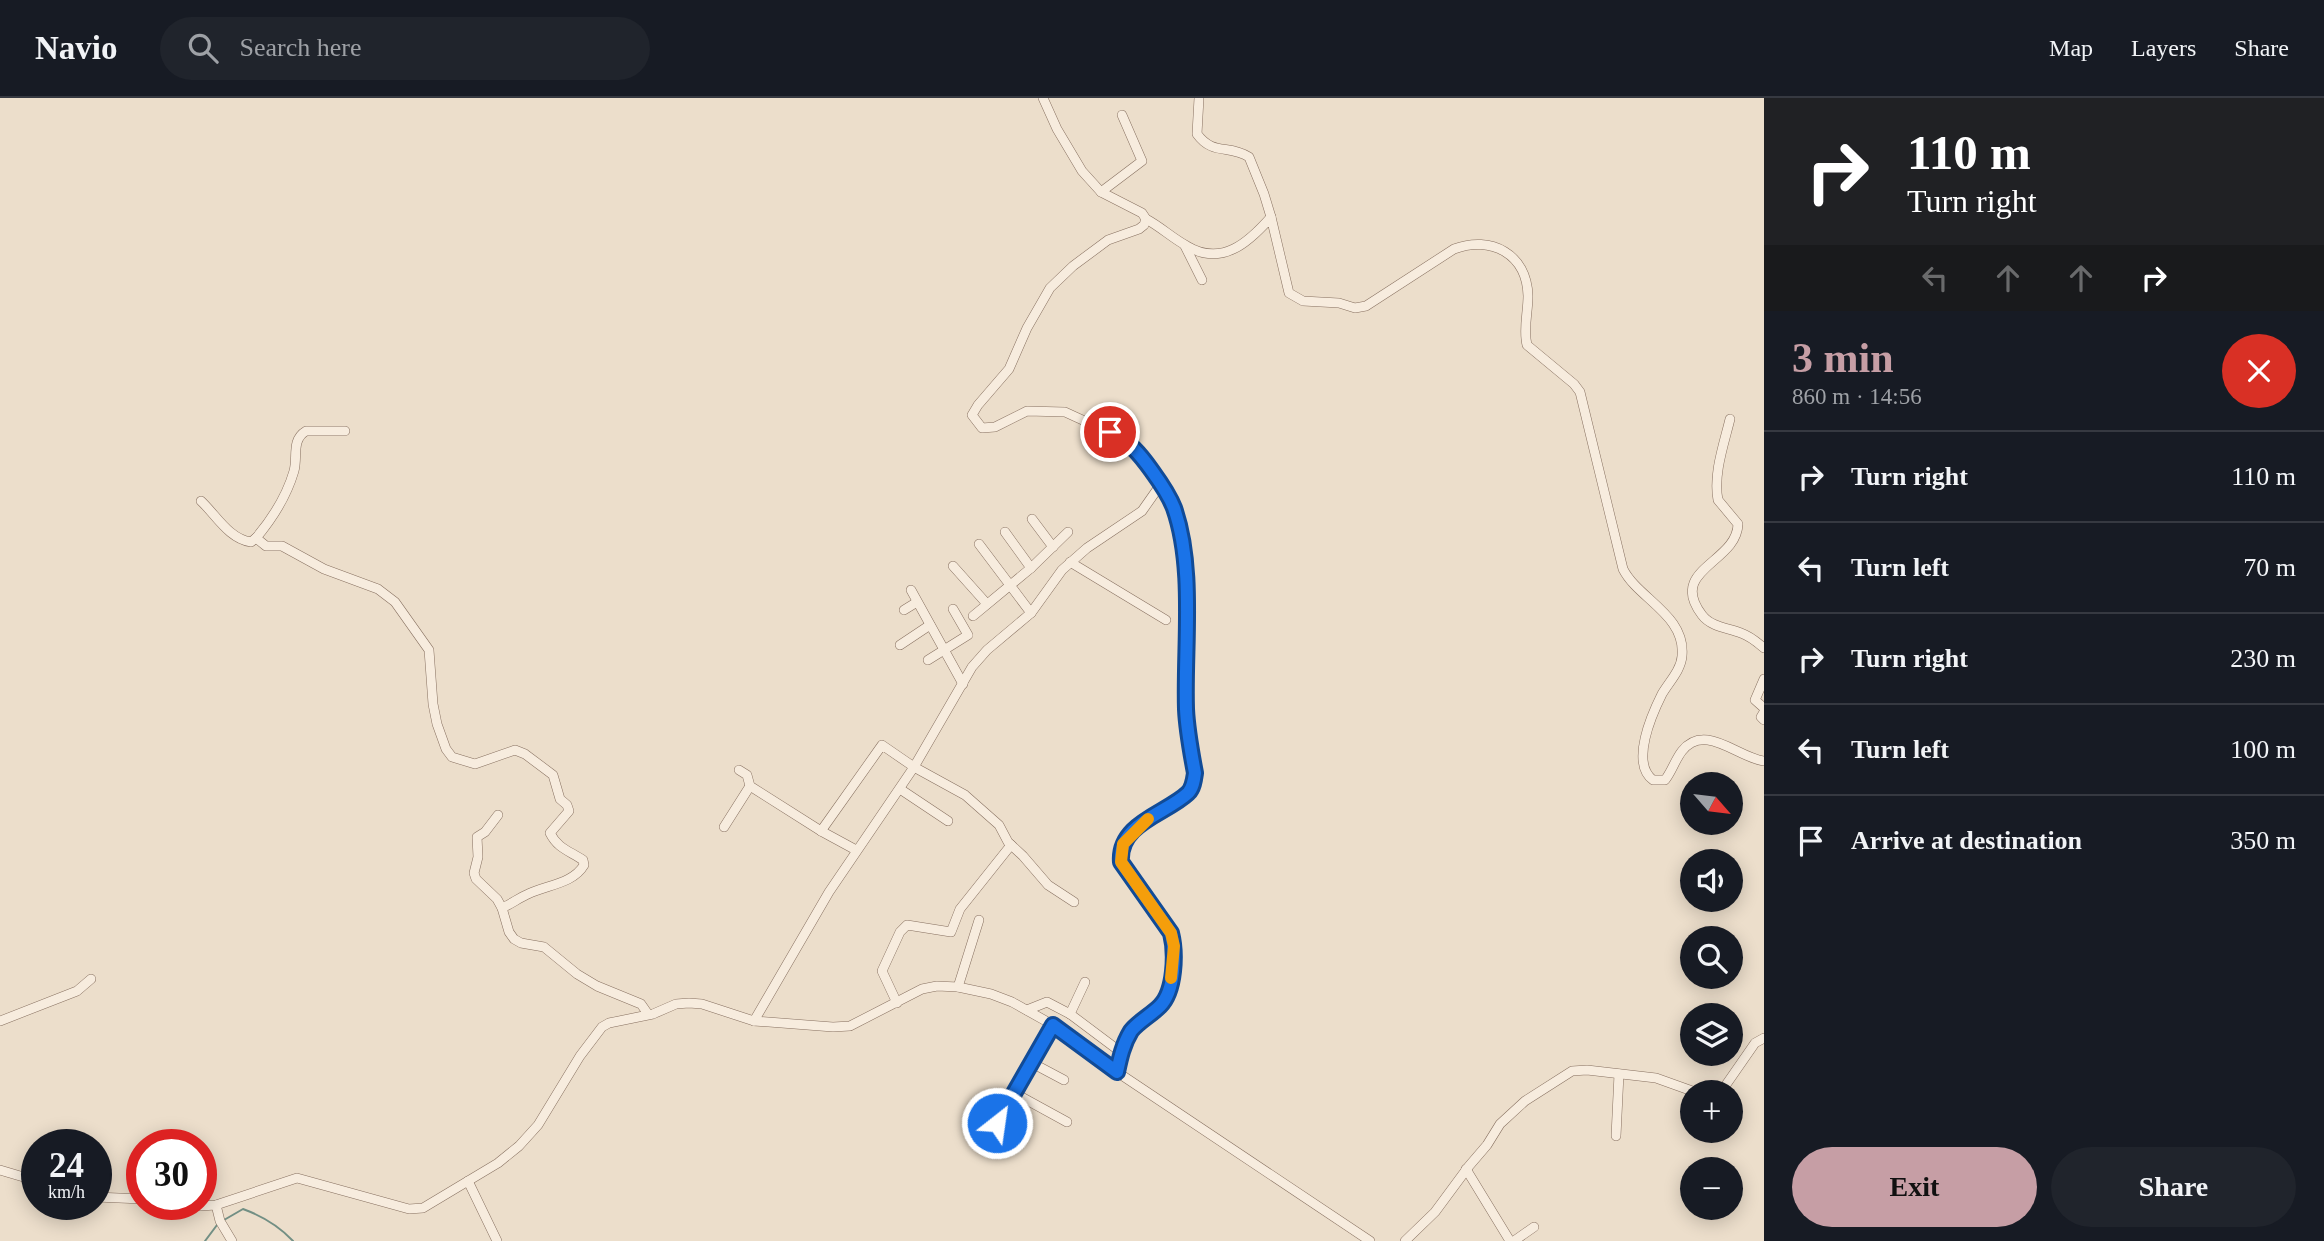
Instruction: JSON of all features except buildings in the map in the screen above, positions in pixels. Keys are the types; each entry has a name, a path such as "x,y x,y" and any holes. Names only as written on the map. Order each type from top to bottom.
{"street":[{"path":"1043,98 1057,129 1082,171 1101,192 1142,213 1146,219 1184,245 1203,253 1233,251 1254,236 1270,217"},
{"path":"1199,98 1197,134 1210,147 1237,151 1249,157 1264,194 1286,287 1291,294 1303,301 1339,303 1355,309 1362,308 1404,283 1448,251 1466,245 1498,246 1514,260 1528,292 1525,332 1527,345 1580,392 1623,569 1630,580 1663,611 1680,640 1681,663 1663,694 1645,738 1645,772 1653,780 1665,780 1684,749 1705,739 1764,761"},
{"path":"1101,192 1142,161 1122,115"},
{"path":"1117,1072 1132,1029 1163,1003 1168,991 1174,946 1171,933 1121,862 1121,849 1127,839 1152,815 1190,792 1195,773 1186,712 1188,621 1182,540 1173,506 1161,484 1126,440 1078,416 1051,410 1027,411 995,427 982,428 972,415 1009,369 1027,328 1050,288 1073,266 1108,240 1139,229 1146,219"},
{"path":"1184,245 1202,280"},
{"path":"1730,419 1717,476 1717,495 1718,500 1738,524 1738,528 1727,549 1695,579 1692,594 1698,609 1709,623 1747,635 1764,648"},
{"path":"201,501 223,526 245,541 251,542 274,513 289,485 295,468 297,441 301,434 306,431 345,431"},
{"path":"754,1021 829,892 914,767 972,667 987,650 1031,613 1070,562 1142,511 1161,484"},
{"path":"1032,519 1053,547"},
{"path":"1005,532 1031,568"},
{"path":"973,616 1068,533"},
{"path":"256,538 266,546 282,546 324,569 378,589 396,602 429,650 437,724 446,749 452,757 475,764 515,750 542,765 553,775 560,799 569,811 550,833 559,847 579,857 584,865 582,870 566,881 527,894 502,908"},
{"path":"979,544 1031,613"},
{"path":"1070,562 1166,620"},
{"path":"953,566 987,604"},
{"path":"911,590 963,684"},
{"path":"904,610 917,602"},
{"path":"928,660 968,635 953,609"},
{"path":"900,645 930,625"},
{"path":"1764,679 1755,700 1764,710 1761,717 1764,720"},
{"path":"821,831 879,746 886,747 914,767 965,795 999,825 1012,845 1048,885 1074,902"},
{"path":"739,770 747,775 750,786 856,850"},
{"path":"724,827 750,786"},
{"path":"900,789 948,821"},
{"path":"498,816 485,832 477,837 478,857 473,870 476,878 497,899 514,939 544,947 577,974 597,986 641,1004 649,1014"},
{"path":"897,1003 882,971 900,932 907,925 951,932 960,909 1012,845"},
{"path":"958,986 978,920"},
{"path":"0,1021 77,991 92,979"},
{"path":"1070,1014 1086,982"},
{"path":"217,1205 297,1178 409,1209 423,1208 498,1163 519,1146 538,1125 580,1056 602,1027 676,1004 702,1004 754,1021 850,1026 922,989 958,986 1027,1010 1053,1025 1117,1072 1370,1241"},
{"path":"1027,1010 1047,1002 1070,1014 1122,1053"},
{"path":"1019,1136 997,1123 1053,1025"},
{"path":"1729,1080 1755,1043 1764,1038"},
{"path":"1032,1063 1065,1080"},
{"path":"1405,1241 1435,1212 1500,1124 1549,1084 1580,1070 1656,1078 1680,1087"},
{"path":"1616,1136 1619,1074"},
{"path":"1014,1093 1067,1122"},
{"path":"1466,1169 1512,1241 1534,1227"},
{"path":"0,1170 21,1176"},
{"path":"468,1181 496,1241"},
{"path":"217,1209 220,1221 230,1237"}],"waterway":[{"path":"224,1220 243,1209 270,1222 293,1241"},
{"path":"205,1241 217,1225"}],"slow traffic":[{"path":"1148,819 1123,844 1121,862 1171,933 1174,946 1171,978"}],"route":[{"path":"997,1123 998,1117 1053,1025 1117,1072 1132,1029 1163,1003 1170,982 1174,946 1171,933 1121,862 1121,849 1137,828 1152,815 1190,792 1194,782 1186,712 1188,621 1182,540 1173,506 1161,484 1139,453 1126,440 1110,432"}]}
